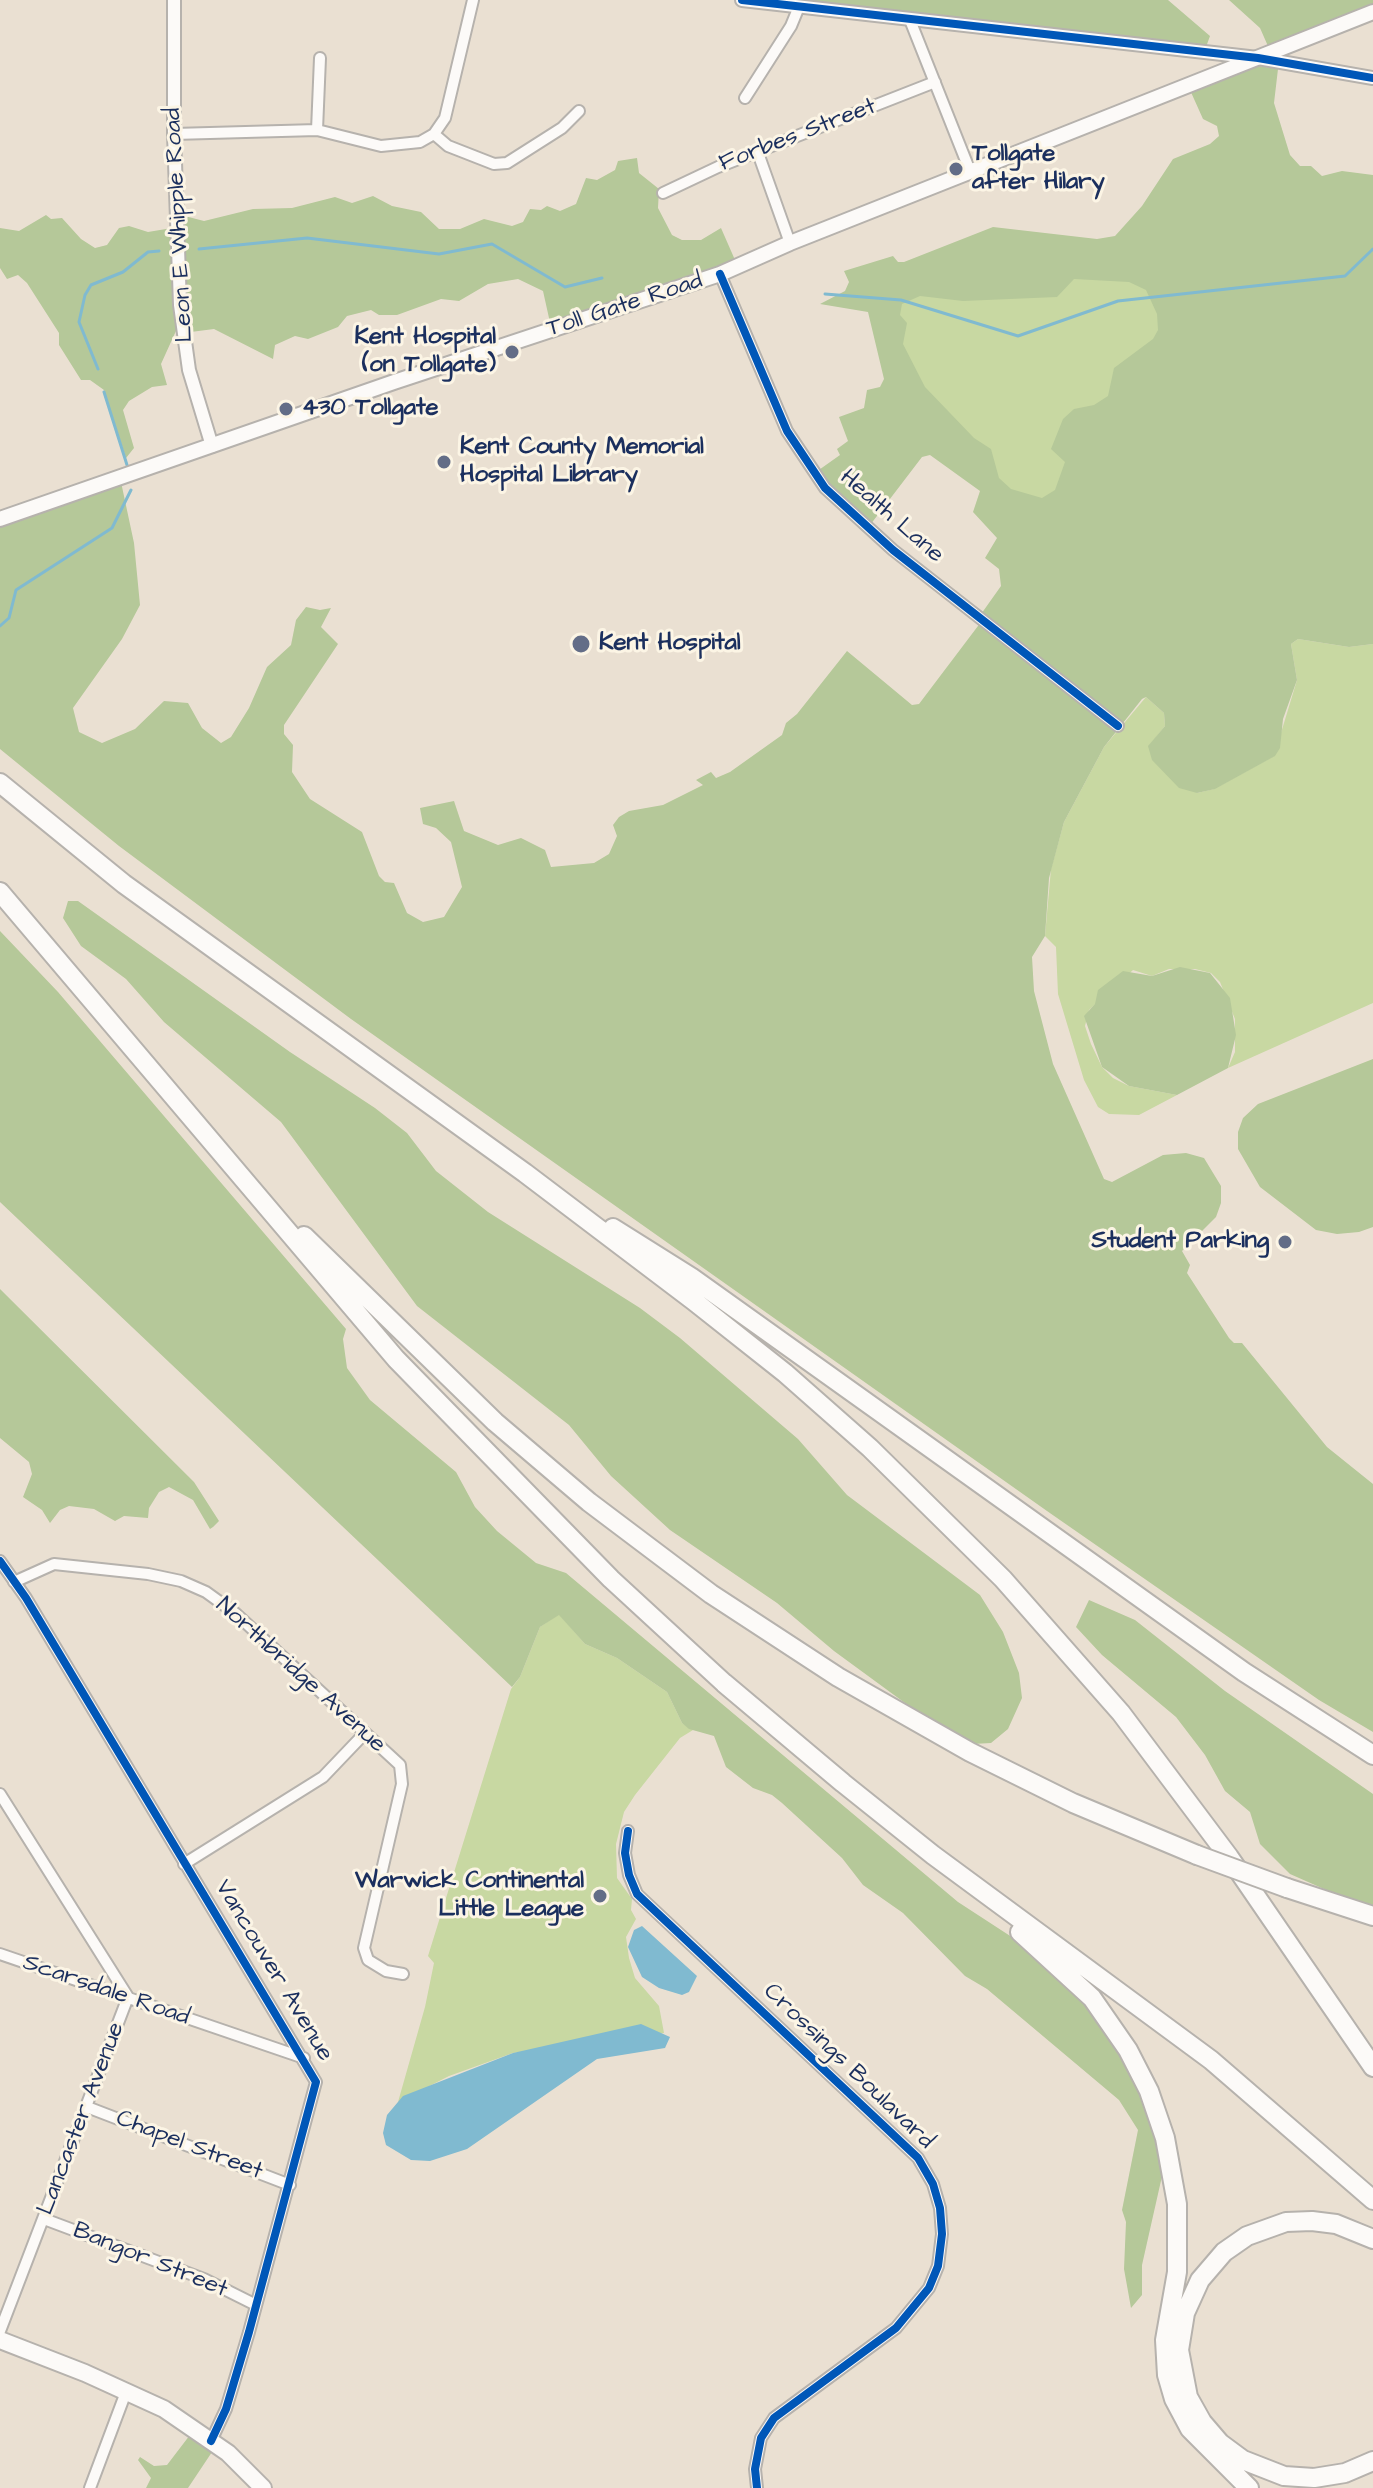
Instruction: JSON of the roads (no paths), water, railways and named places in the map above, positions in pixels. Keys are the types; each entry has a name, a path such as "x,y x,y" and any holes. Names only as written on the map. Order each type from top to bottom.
{"highway":[{"path":"0,783 124,884 525,1173 785,1373 870,1448 1003,1579 1077,1660 1176,1785 1373,2067"},
{"path":"0,892 413,1377 538,1508 724,1683 903,1831 1078,1984 1116,2031 1139,2070 1165,2138 1177,2204 1177,2272 1165,2351 1170,2387 1183,2419 1197,2439 1249,2488"},
{"path":"222,1155 495,1422 619,1526 711,1594 838,1677 970,1752 1085,1808 1197,1855 1373,1916"},
{"path":"525,1173 691,1277 1307,1714 1373,1755"},
{"path":"1307,1714 1373,1748"},
{"path":"903,1831 1222,2068 1373,2200"},
{"path":"1373,2239 1336,2224 1312,2221 1286,2222 1247,2236 1224,2252 1200,2280 1185,2313 1179,2350 1185,2385 1202,2422 1220,2443 1243,2460 1284,2476 1314,2478 1345,2473 1373,2461"}],"main road":[{"name":"Toll Gate Road","path":"0,519 720,274 790,243 1373,12"},
{"path":"0,2340 164,2409 211,2441 263,2488"}],"street":[{"name":"Leon E Whipple Road","path":"174,0 174,134 180,305 189,370 212,446"},
{"path":"174,134 317,130 381,146 401,147 434,134 453,98 473,0"},
{"path":"742,0 798,9 1258,58 1373,78"},
{"path":"745,98 791,26 798,9"},
{"path":"910,20 970,171"},
{"path":"317,130 320,58"},
{"name":"Forbes Street","path":"663,193 935,82"},
{"path":"434,134 448,146 494,164 507,163 562,128 579,111"},
{"path":"758,153 790,243"},
{"name":"Health Lane","path":"720,274 787,431 825,488 883,542 1118,726"},
{"name":"Vancouver Avenue","path":"0,1561 316,2082 226,2409 211,2441"},
{"name":"Northbridge Avenue","path":"14,1582 54,1564 181,1581 235,1613 400,1765 402,1784 364,1948 368,1960 386,1971 403,1974"},
{"path":"184,1864 323,1777 365,1733"},
{"name":"Lancaster Avenue","path":"0,1794 128,1997 0,2331"},
{"name":"Crossings Boulavard","path":"628,1831 625,1853 637,1894 918,2158 933,2184 940,2208 942,2234 938,2266 929,2288 896,2328 774,2418 761,2438 755,2469 757,2488"},
{"name":"Scarsdale Road","path":"0,1954 304,2058"},
{"name":"Chapel Street","path":"87,2107 290,2185"},
{"name":"Bangor Street","path":"44,2219 204,2279 256,2305"},
{"path":"90,2488 126,2392"}],"water":[{"path":"642,1926 697,1976 689,1992 682,1995 659,1988 642,1977 628,1947 634,1930"},
{"path":"641,2024 670,2037 665,2048 597,2059 467,2149 430,2161 411,2160 386,2145 383,2133 387,2115 403,2096 513,2053"}],"waterway":[{"path":"199,249 307,238 439,254 492,244 565,287 602,278"},
{"path":"825,294 901,300 1018,336 1118,301 1345,276 1373,249"},
{"path":"98,369 79,322 85,295 91,285 123,272 148,252 159,251"},
{"path":"104,392 127,465"},
{"path":"0,626 9,618 16,590 112,528 131,490"}],"place":[{"name":"Tollgate after Hilary","path":"956,169"},
{"name":"Kent Hospital (on Tollgate)","path":"512,352"},
{"name":"430 Tollgate","path":"286,409"},
{"name":"Kent County Memorial Hospital Library","path":"444,462"},
{"name":"Kent Hospital","path":"581,644"},
{"name":"Student Parking","path":"1285,1242"},
{"name":"Warwick Continental Little League","path":"600,1896"}]}
